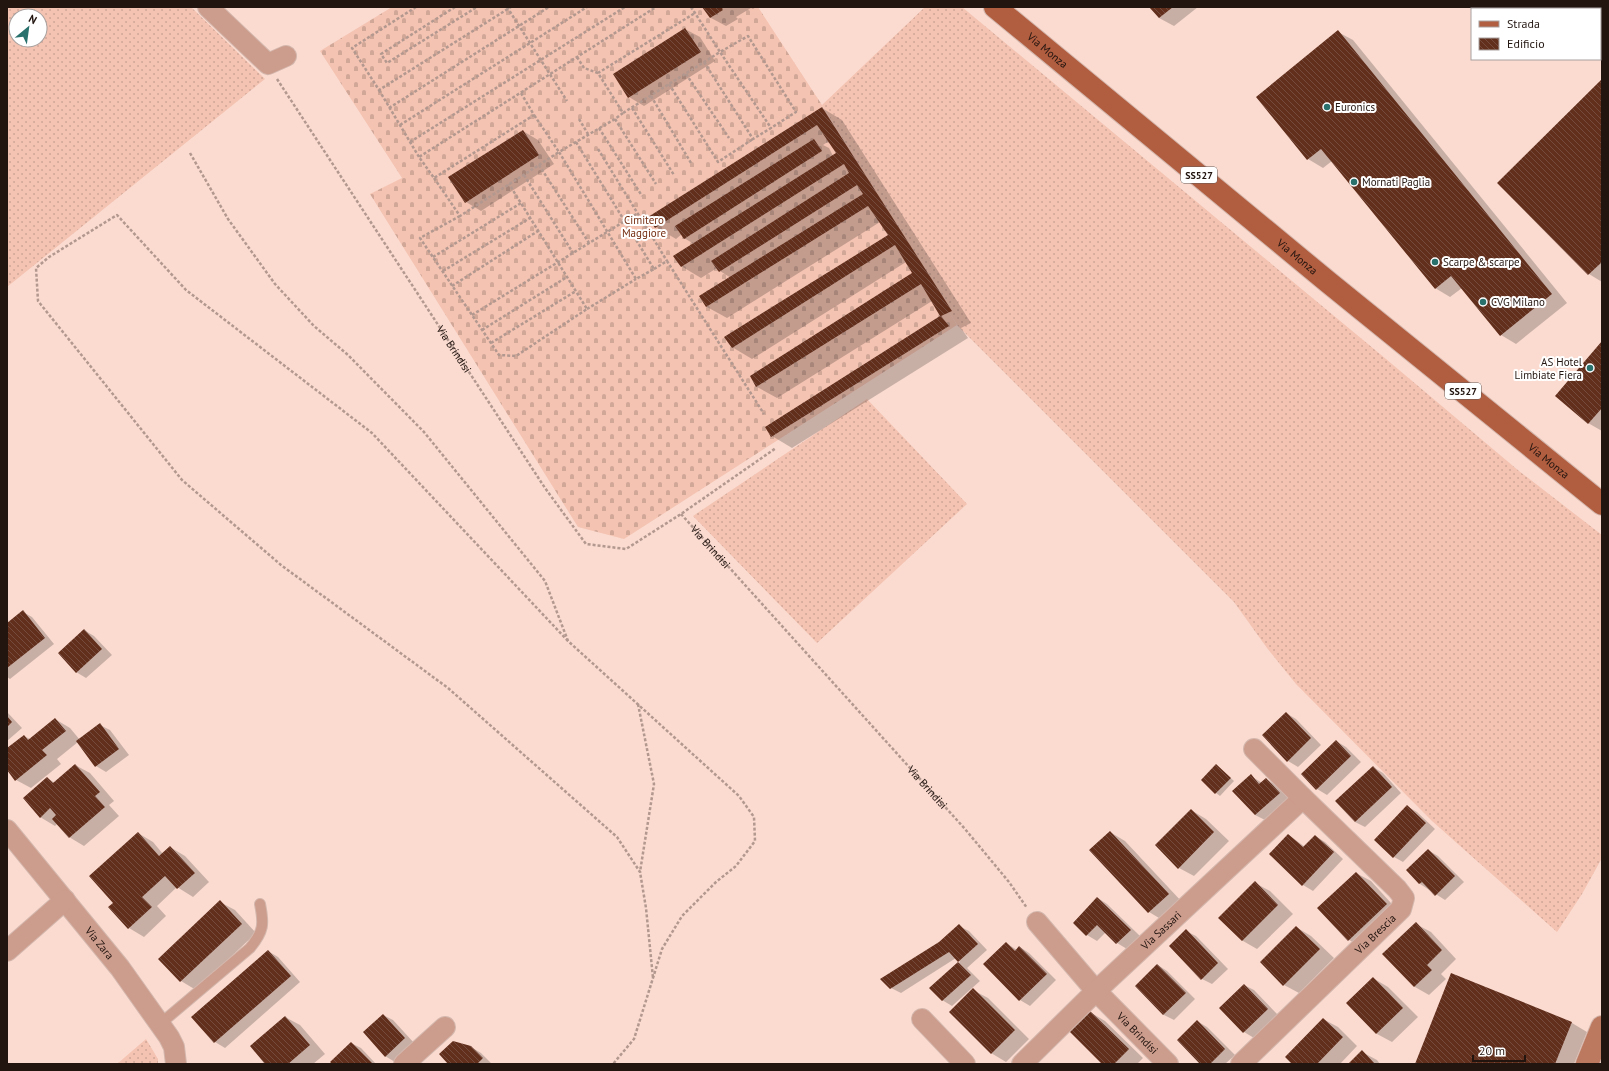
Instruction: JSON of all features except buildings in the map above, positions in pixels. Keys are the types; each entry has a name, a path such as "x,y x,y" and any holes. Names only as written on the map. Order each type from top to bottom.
{"main road":[{"name":"Via Monza","path":"995,7 1328,282 1602,504"},
{"path":"1588,1064 1602,1027"}],"street":[{"path":"208,7 268,64 286,56"},
{"name":"Via Brescia","path":"1241,1064 1401,910 1404,898 1397,889 1254,749"},
{"name":"Via Sassari","path":"1022,1064 1096,991 1303,798"},
{"name":"Via Zara","path":"7,830 120,968 169,1037 174,1048 176,1064"},
{"path":"7,951 65,900"},
{"name":"Via Brindisi","path":"1037,922 1096,991 1168,1064"},
{"path":"922,1019 965,1064"},
{"path":"404,1064 445,1027"}],"lane":[{"path":"160,1024 250,948 257,939 264,923 260,904"}],"path":[{"path":"416,7 352,48 419,157 460,216"},
{"path":"455,7 381,54 387,63 477,7"},
{"path":"389,108 549,7"},
{"path":"400,125 587,7"},
{"path":"410,142 625,7"},
{"path":"419,157 656,7"},
{"path":"691,7 771,128"},
{"path":"379,90 509,8 567,101"},
{"path":"598,73 694,13"},
{"path":"668,261 587,309 516,356 499,355 420,238 460,216 558,152 615,119 623,113 632,108 669,84 720,52 748,36 796,112 718,162 669,84"},
{"path":"577,57 584,68 598,73 623,113"},
{"path":"704,62 754,139"},
{"name":"Via Brindisi","path":"268,64 545,488 586,544 626,549 681,514 776,448"},
{"path":"686,74 729,138"},
{"path":"521,93 636,279"},
{"path":"651,96 691,163"},
{"path":"632,108 674,175"},
{"path":"434,178 534,115"},
{"path":"579,119 588,134"},
{"path":"615,119 656,184"},
{"path":"599,128 642,196"},
{"path":"576,142 654,269"},
{"path":"598,149 764,414"},
{"path":"190,153 228,219 276,284 314,326 348,355 424,432 545,581 568,641"},
{"path":"539,165 589,243"},
{"path":"524,175 573,253"},
{"path":"509,184 587,309"},
{"path":"433,257 521,203"},
{"path":"472,315 624,220 638,213"},
{"path":"613,1064 634,1039 662,949 682,916 716,882 736,866 755,841 754,817 739,796 568,641 372,433 186,290 117,215 49,257 36,268 38,301 182,480 281,565 448,688 617,837 640,872"},
{"path":"443,271 530,218"},
{"path":"452,286 538,231"},
{"path":"482,330 567,277"},
{"path":"491,343 576,291"},
{"name":"Via Brindisi","path":"681,514 965,829 1009,882 1037,922"},
{"path":"638,704 654,784 640,872 646,908 653,978"}],"green space":[{"path":"7,7 191,7 265,79 7,287"},
{"name":"Cimitero Maggiore","path":"392,7 758,7 822,105 957,325 624,539 578,527 370,194 402,178 320,51"},
{"path":"925,7 962,7 1519,471 1602,535 1602,858 1582,894 1557,932 1432,821 1296,684 1267,648 1234,602 957,325 822,105"},
{"path":"867,399 967,504 817,643 693,516"},
{"path":"146,1039 158,1059 158,1064 117,1064"}],"place":[{"name":"Euronics","path":"1327,107"},
{"name":"Mornati Paglia","path":"1354,182"},
{"name":"Scarpe & scarpe","path":"1435,262"},
{"name":"CVG Milano","path":"1483,302"},
{"name":"AS Hotel Limbiate Fiera","path":"1590,368"}]}
